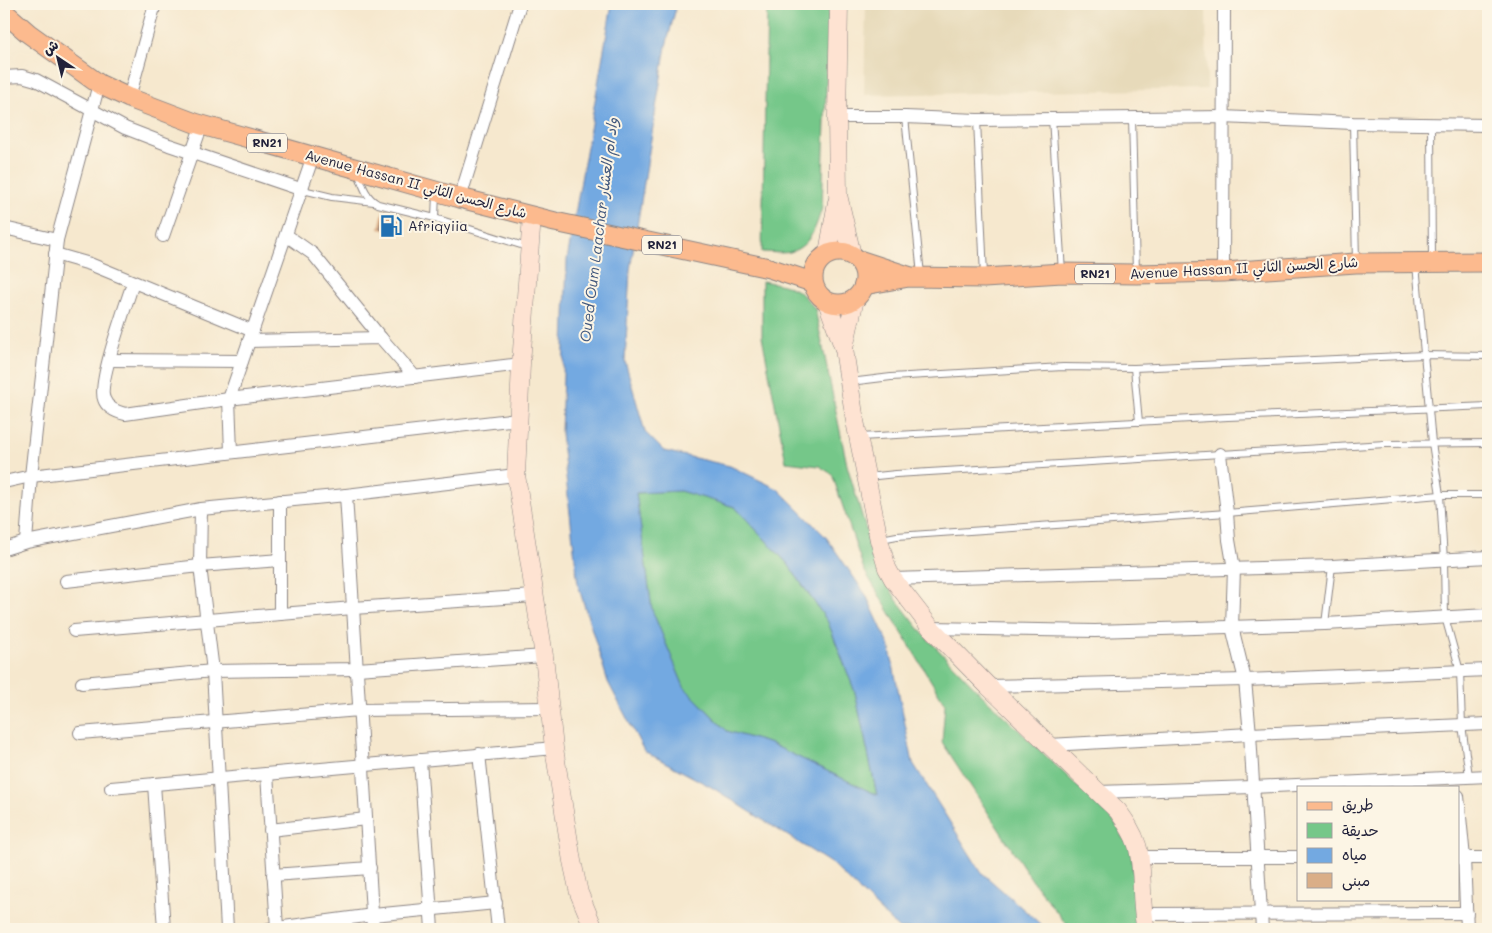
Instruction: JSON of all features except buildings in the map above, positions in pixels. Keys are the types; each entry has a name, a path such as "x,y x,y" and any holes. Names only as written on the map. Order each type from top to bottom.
{"main road":[{"path":"839,4 836,117 838,194 856,257 865,272 844,349"},
{"name":"Avenue Hassan II شارع الحسن الثاني","path":"4,12 28,33 99,84 129,98 202,124 460,198 555,222 769,268 812,282"},
{"path":"838,194 823,257 813,271 812,282 820,297 827,302 844,349 848,383 866,477 887,568 893,579 932,628 988,686 1118,812 1131,829 1140,857 1144,921"},
{"path":"532,216 521,364 516,475 544,656 554,748 572,861 579,893 594,929"},
{"name":"Avenue Hassan II شارع الحسن الثاني","path":"769,268 823,257 840,251 915,277"},
{"name":"Avenue Hassan II شارع الحسن الثاني","path":"827,302 841,304 860,292 915,277 984,278 1062,274 1223,272 1356,263 1488,262"}],"street":[{"path":"129,98 156,4"},
{"path":"460,198 520,4"},
{"path":"1223,272 1224,4"},
{"path":"4,77 22,76 36,80 126,128 169,145 303,190"},
{"path":"26,542 57,240 99,84"},
{"path":"836,117 978,120 1223,117 1353,123 1488,125"},
{"path":"163,236 202,124"},
{"path":"230,452 229,399 303,190 313,156"},
{"path":"4,228 57,240"},
{"path":"286,235 313,254 415,377"},
{"path":"55,254 90,264 251,336 381,338"},
{"path":"133,283 109,360 102,392 104,400 118,412 126,414 229,399 521,364"},
{"path":"109,360 242,362"},
{"path":"4,482 32,476 518,419"},
{"path":"1220,454 1234,569 1232,627 1245,680 1250,734 1256,857 1262,929"},
{"path":"4,549 26,542 202,509 346,495 516,475"},
{"path":"346,495 373,929"},
{"path":"280,501 280,614"},
{"path":"202,509 200,566 213,671 227,929"},
{"path":"893,579 1332,566 1488,557"},
{"path":"66,581 200,566 280,560"},
{"path":"74,631 353,608 534,596"},
{"path":"932,628 1094,631 1325,624 1488,615"},
{"path":"82,682 213,671 357,669 544,656"},
{"path":"988,686 1245,680 1488,670"},
{"path":"80,733 360,710 550,708"},
{"path":"1049,745 1488,724"},
{"path":"111,788 554,748"},
{"path":"479,754 498,929"},
{"path":"420,760 432,929"},
{"path":"266,774 273,875 273,929 372,915 496,903"},
{"path":"1305,786 1461,780 1488,776"},
{"path":"154,784 164,929"},
{"path":"1098,792 1297,786"},
{"path":"270,830 366,819"},
{"path":"1460,837 1467,929"},
{"path":"1140,857 1297,858"},
{"path":"1461,858 1488,858"},
{"path":"273,875 370,868"},
{"path":"1144,921 1261,914 1467,913"}],"lane":[{"path":"904,117 915,277"},
{"path":"1052,118 1062,274"},
{"path":"1132,118 1136,274"},
{"path":"978,120 984,278"},
{"path":"1353,123 1356,263"},
{"path":"1431,124 1424,261 1424,355 1432,443 1440,495 1445,617 1460,672 1462,725 1461,780"},
{"path":"356,168 364,189 374,202"},
{"path":"303,190 332,197 374,202 435,218 530,248"},
{"path":"435,218 436,191"},
{"path":"848,383 891,378 1063,367 1134,368 1424,355 1488,356"},
{"path":"1134,368 1139,422"},
{"path":"859,437 1488,406"},
{"path":"866,477 1385,444 1488,444"},
{"path":"879,540 897,536 1227,513 1440,495 1488,495"},
{"path":"1325,624 1332,566"}],"shaded area":[{"path":"866,4 1206,4 1207,89 864,95"}],"green space":[{"path":"767,4 829,4 822,208 812,235 808,240 797,249 783,253 762,252"},
{"path":"762,281 793,288 809,301 815,309 847,465 876,563 896,599 924,635 983,696 1113,820 1131,850 1139,929 1077,929 1066,924 1034,883 942,742 945,704 864,570 832,474 819,466 786,462 762,336"},
{"path":"680,491 735,507 788,564 828,622 855,692 877,795 771,744 727,731 684,687 652,610 636,493"}],"water":[{"name":"Oued Oum Laachar واد ام العشار","path":"612,4 677,4 666,46 630,270 625,361 645,432 664,451 730,466 778,489 826,537 866,595 889,645 913,763 981,872 1046,929 899,929 832,864 713,788 644,751 608,682 578,585 561,433 567,260","holes":["680,491 735,507 788,564 828,622 855,692 877,795 771,744 727,731 684,687 652,610 636,493"]}],"place":[{"name":"Afriqyiia","path":"391,226"}]}
